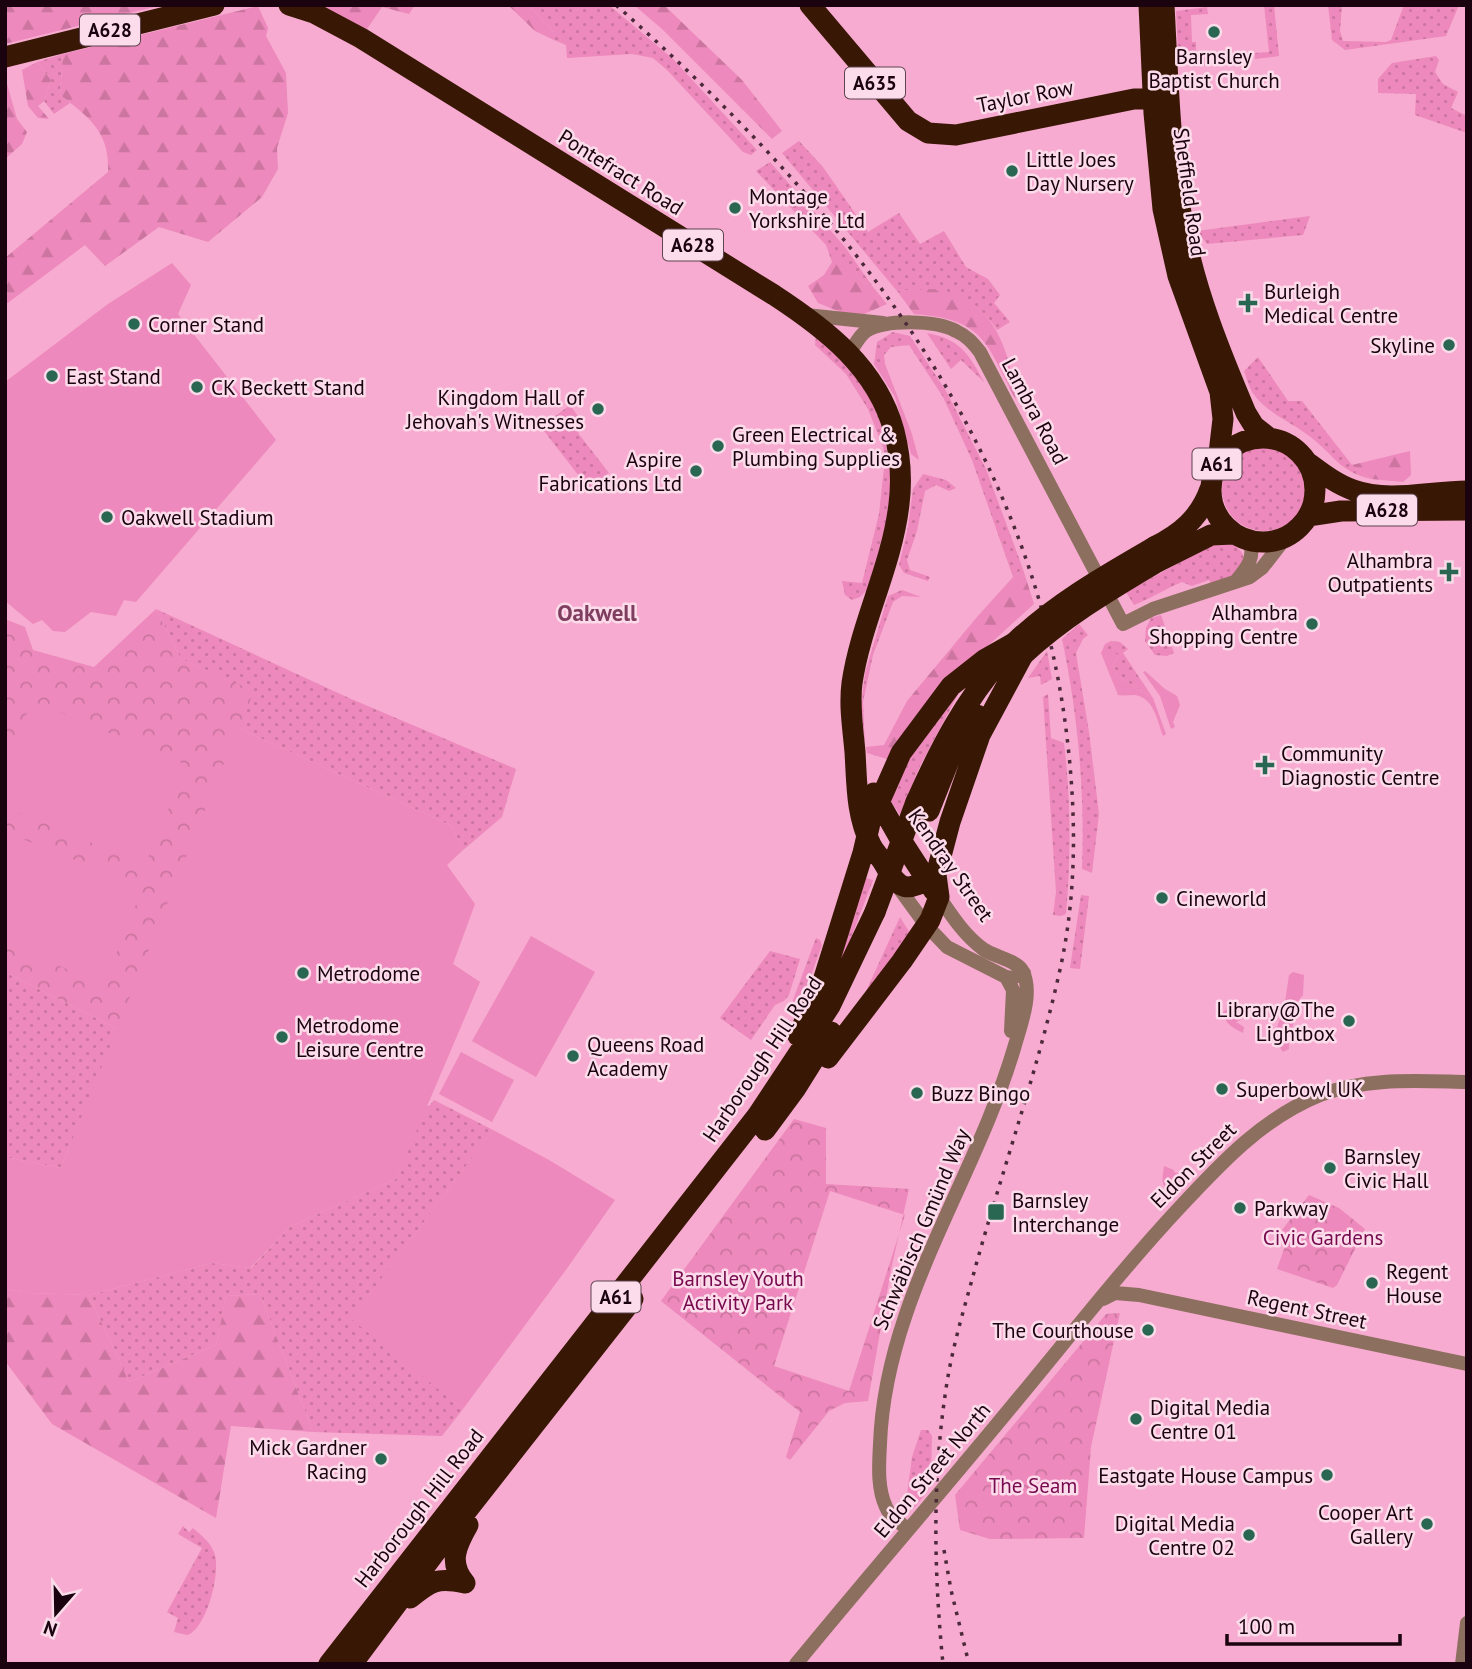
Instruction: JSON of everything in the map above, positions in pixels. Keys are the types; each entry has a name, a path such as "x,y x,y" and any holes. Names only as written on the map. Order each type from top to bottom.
{"highway":[{"name":"A628","path":"5,57 214,5"},
{"name":"Pontefract Road","path":"289,5 335,23 360,38 805,315 850,352 870,378 894,430 900,469 899,504 892,539 857,655 852,685 851,713 857,795 868,846"},
{"name":"Taylor Row","path":"810,5 908,121 928,133 956,135 1104,106 1124,108 1153,97"},
{"name":"Sheffield Road","path":"1149,5 1153,97 1198,286 1207,316 1246,412 1254,426 1268,437"},
{"name":"Sheffield Road","path":"1164,5 1153,97 1145,125 1151,186 1166,225 1178,276 1220,392 1223,419 1218,462"},
{"name":"A61","path":"1287,536 1262,542 1242,537 1224,526 1217,515 1210,489 1212,475 1227,451 1239,443 1268,437 1290,445 1307,462"},
{"name":"A628","path":"1307,462 1329,479 1362,492 1414,495 1467,491"},
{"path":"1287,536 1308,516 1314,500 1315,487 1307,462"},
{"name":"Harborough Hill Road","path":"1156,555 1168,540 1191,522 1202,509 1210,489"},
{"name":"A628","path":"1308,516 1341,511 1467,510"},
{"name":"Harborough Hill Road","path":"352,1664 458,1522 796,1088 834,1028 863,974 881,914 951,727 977,687 1019,649 1045,635 1156,555 1211,535 1242,537"},
{"name":"A61","path":"767,1102 824,978 868,846 870,823 901,753 951,686 984,660 1019,649"},
{"name":"A61","path":"796,1088 830,1056 926,925 950,822 980,735 1019,649"},
{"name":"Pontefract Road","path":"855,750 878,802"},
{"path":"855,750 867,763 895,766"},
{"name":"Kendray Street","path":"878,802 899,837 934,884"},
{"path":"899,837 868,846 896,884 907,888 934,884"},
{"name":"Harborough Hill Road","path":"329,1664 767,1102 830,1006 881,914"},
{"path":"376,1633 410,1598 435,1580 448,1579 465,1583 455,1568 454,1553 457,1543 498,1472"}],"street":[{"path":"805,315 891,324"},
{"name":"Lambra Road","path":"850,352 866,332 874,327 891,324 937,324 955,330 970,340 980,352 1124,624 1153,609 1236,582"},
{"path":"1236,582 1250,577 1262,568 1287,536"},
{"path":"1236,582 1250,564 1252,549 1242,537"},
{"path":"896,884 926,925 952,950"},
{"name":"Kendray Street","path":"934,884 959,925 985,950 1019,966 1024,973"},
{"path":"952,950 961,940 959,925"},
{"path":"909,949 925,945 952,950 1012,978 1024,973"},
{"name":"Schwäbisch Gmünd Way","path":"908,1529 890,1514 881,1492 881,1413 890,1364 906,1310 983,1135 1009,1064 1025,1002 1024,973"},
{"name":"Schwäbisch Gmünd Way","path":"1006,976 1013,990 1009,1064"},
{"name":"Eldon Street","path":"1098,1302 1134,1257 1230,1154 1273,1120 1320,1096 1347,1087 1378,1081 1467,1082"},
{"path":"1134,1257 1129,1280 1132,1289 1139,1295"},
{"name":"Regent Street","path":"1098,1302 1115,1293 1139,1295 1467,1364"},
{"name":"Eldon Street North","path":"796,1664 1098,1302"},
{"path":"1462,1664 1467,1623"}],"green space":[{"path":"5,5 162,5 5,44"},
{"path":"314,5 415,5 409,14 382,7 367,29 351,26"},
{"path":"508,5 528,5 554,32 554,40 535,31"},
{"path":"528,5 609,5 673,59 757,150 751,155 743,152 653,58 632,54 567,58 566,45 554,40 554,32"},
{"path":"634,5 664,5 742,80 782,131 772,139 662,29"},
{"path":"1264,5 1274,5 1279,56 1255,59 1255,53 1269,52"},
{"path":"1328,5 1342,5 1340,31 1343,41 1386,42 1391,40 1404,5 1459,5 1446,36 1345,50 1332,40"},
{"path":"258,6 268,28 266,36 286,73 288,113 277,148 278,169 262,197 208,242 159,227 105,266 85,245 5,305 5,258 108,172 105,146 96,127 60,95 63,54"},
{"path":"1207,7 1208,14 1191,15 1192,42 1196,42 1196,56 1244,54 1244,60 1194,67 1178,54 1176,11"},
{"path":"63,54 60,95 70,103 54,114 44,101 51,80 37,62"},
{"path":"1436,56 1439,60 1435,72 1443,84 1458,92 1451,108 1467,116 1467,133 1415,115 1416,94 1378,93 1378,79 1392,63"},
{"path":"37,62 51,80 44,101 38,106 49,119 38,118 28,106 22,70"},
{"path":"5,77 17,119 27,132 22,144 5,159"},
{"path":"799,141 823,167 868,232 899,213 920,244 944,231 966,267 988,279 1000,295 994,303 1010,322 997,330 977,307 954,295 928,290 897,291 782,153"},
{"path":"770,162 845,247 873,287 859,279 844,259 832,262 826,245 756,171"},
{"path":"1310,216 1303,235 1207,244 1197,231"},
{"path":"844,258 859,279 873,287 887,304 855,318 818,303 808,286 824,275 832,262"},
{"name":"Oakwell Stadium","path":"172,263 191,285 178,314 276,440 136,602 124,600 116,616 91,612 65,632 53,631 42,620 33,624 5,601 5,382 108,304"},
{"path":"930,289 963,297 979,308 988,319 1007,357 1016,400 989,349 970,328 938,317 914,314 897,291"},
{"path":"893,332 910,336 946,391 986,469 1023,569 1013,577 972,460 943,397 909,345 891,347 884,355 885,364 874,364 877,342"},
{"path":"927,333 948,339 962,349 984,382 961,360 951,369"},
{"path":"816,336 840,356 864,386 881,425 889,465 889,507 884,536 867,590 852,600 845,595 842,581 862,583 879,514 885,458 868,409 846,374 815,345"},
{"path":"1258,357 1288,401 1302,401 1352,465 1371,479 1345,468 1313,439 1261,403 1251,390 1244,371"},
{"path":"874,364 885,364 919,460 911,454 895,397"},
{"path":"570,405 585,426 578,433 609,473 589,489 541,427"},
{"path":"1264,447 1287,454 1299,466 1306,489 1299,512 1287,524 1264,531 1241,524 1229,512 1222,489 1229,466 1241,454"},
{"path":"1410,451 1411,475 1403,482 1371,479 1352,465"},
{"path":"923,474 946,480 956,488 949,491 936,485 925,491 917,531 907,560 910,570 930,577 928,581 904,573 899,565 913,489"},
{"path":"1224,541 1239,549 1244,558 1241,568 1232,577 1211,584 1209,580 1192,586 1182,582 1134,605 1126,592 1211,545"},
{"path":"1023,569 1034,604 939,690 890,760 867,753 866,747 884,745 907,701 977,617"},
{"path":"902,590 921,597 902,596 893,602 873,655 863,702 865,747 861,704 865,673 888,596"},
{"path":"156,609 349,698 516,769 502,817 462,851 452,826 238,728 253,691 181,659"},
{"path":"156,609 181,659 254,691 118,1029 5,972 5,619 25,627 33,650 94,667"},
{"path":"1161,615 1174,653 1167,656 1155,655 1145,641 1146,628 1151,618"},
{"path":"1079,624 1088,635 1076,653 1099,814 1092,873 1082,869 1079,754 1062,639"},
{"path":"1111,641 1120,642 1128,649 1123,653 1153,698 1116,675 1113,665 1119,655 1101,653 1105,644"},
{"path":"1047,651 1052,679 1041,685 1040,676 1028,678"},
{"path":"1107,651 1119,655 1113,665 1116,675 1153,698 1166,734 1163,736 1147,700 1135,695 1118,695 1101,653"},
{"path":"1143,672 1177,696 1180,705 1173,722 1175,727 1171,729 1160,696"},
{"path":"961,689 920,766 900,815 888,797 912,751"},
{"path":"1048,694 1051,738 1064,743 1068,786 1068,892 1066,914 1061,916 1053,915 1056,892 1043,697"},
{"path":"32,701 187,765 145,865 5,807 5,765"},
{"name":"Metrodome","path":"238,728 452,826 462,851 447,865 475,904 453,964 480,982 396,1179 291,1226 250,1268 212,1263 89,1295 30,1293 5,1289 5,1157 61,1168"},
{"path":"5,832 143,887 104,984 5,944"},
{"path":"863,877 873,880 836,978"},
{"path":"1081,895 1089,896 1080,969 1070,968"},
{"path":"900,917 910,933 861,1002"},
{"path":"531,936 595,972 536,1077 472,1041"},
{"path":"816,938 822,945 798,1012 790,1008"},
{"path":"770,951 800,959 789,995 775,1005 751,1040 720,1018"},
{"path":"5,972 118,1029 61,1168 5,1157"},
{"path":"1293,972 1304,975 1303,995 1295,1005 1285,1002 1289,975"},
{"path":"1243,1005 1246,1017 1236,1022 1244,1027 1243,1033 1227,1022 1223,1012 1230,1007"},
{"path":"1284,1008 1294,1012 1294,1017 1289,1049 1283,1052 1273,1038"},
{"path":"461,1052 514,1080 492,1122 439,1094"},
{"path":"434,1100 493,1130 352,1318 463,1409 442,1436 313,1432 260,1294 226,1296 216,1345 129,1382 89,1295 212,1263 251,1268 291,1226 396,1179 425,1107"},
{"name":"Barnsley Youth Activity Park","path":"794,1119 826,1128 826,1184 909,1189 903,1214 830,1191 774,1366 849,1391 899,1234 868,1401 845,1403 829,1411 790,1460 786,1457 800,1412 661,1301"},
{"path":"493,1130 615,1200 463,1409 351,1319"},
{"path":"1164,1166 1190,1177 1171,1191 1163,1184"},
{"name":"Civic Gardens","path":"1309,1195 1339,1208 1365,1229 1333,1288 1277,1269 1289,1235 1282,1230"},
{"path":"5,1289 30,1293 89,1295 129,1382 216,1345 226,1296 260,1294 313,1432 231,1426 216,1518 52,1424 5,1361"},
{"name":"The Seam","path":"1120,1313 1091,1447 1084,1538 990,1539 960,1530 955,1495 1106,1314"},
{"path":"921,1430 928,1430 932,1436 931,1478 923,1485 924,1496 914,1508 905,1509 912,1457"},
{"path":"183,1526 189,1532 193,1528 205,1539 214,1552 216,1561 214,1585 206,1612 194,1631 187,1635 174,1632 178,1618 167,1612 202,1548 178,1534"}],"railway":[{"path":"616,5 697,80 775,159 846,243 911,331 967,424 1012,522 1046,627 1070,765 1073,822 1070,908 1061,965 1042,1040 976,1265 949,1373 938,1458 936,1526 943,1664"},
{"path":"944,1550 969,1664"}],"place":[{"name":"Barnsley Baptist Church","path":"1214,32"},
{"name":"Little Joes Day Nursery","path":"1012,171"},
{"name":"Montage Yorkshire Ltd","path":"735,208"},
{"name":"Burleigh Medical Centre","path":"1248,303"},
{"name":"Corner Stand","path":"134,324"},
{"name":"Skyline","path":"1449,345"},
{"name":"East Stand","path":"52,376"},
{"name":"CK Beckett Stand","path":"197,387"},
{"name":"Kingdom Hall of Jehovah's Witnesses","path":"598,409"},
{"name":"Green Electrical & Plumbing Supplies","path":"718,446"},
{"name":"Aspire Fabrications Ltd","path":"696,471"},
{"name":"Oakwell Stadium","path":"107,517"},
{"name":"Alhambra Outpatients","path":"1449,572"},
{"name":"Alhambra Shopping Centre","path":"1312,624"},
{"name":"Community Diagnostic Centre","path":"1265,765"},
{"name":"Cineworld","path":"1162,898"},
{"name":"Metrodome","path":"303,973"},
{"name":"Library@The Lightbox","path":"1349,1021"},
{"name":"Metrodome Leisure Centre","path":"282,1037"},
{"name":"Queens Road Academy","path":"573,1056"},
{"name":"Superbowl UK","path":"1222,1089"},
{"name":"Buzz Bingo","path":"917,1093"},
{"name":"Barnsley Civic Hall","path":"1330,1168"},
{"name":"Parkway","path":"1240,1208"},
{"name":"Barnsley Interchange","path":"996,1212"},
{"name":"Regent House","path":"1372,1283"},
{"name":"The Courthouse","path":"1148,1330"},
{"name":"Digital Media Centre 01","path":"1136,1419"},
{"name":"Mick Gardner Racing","path":"381,1459"},
{"name":"Eastgate House Campus","path":"1327,1475"},
{"name":"Cooper Art Gallery","path":"1427,1524"},
{"name":"Digital Media Centre 02","path":"1249,1535"}],"district":[{"name":"Oakwell","path":"597,612"}]}
